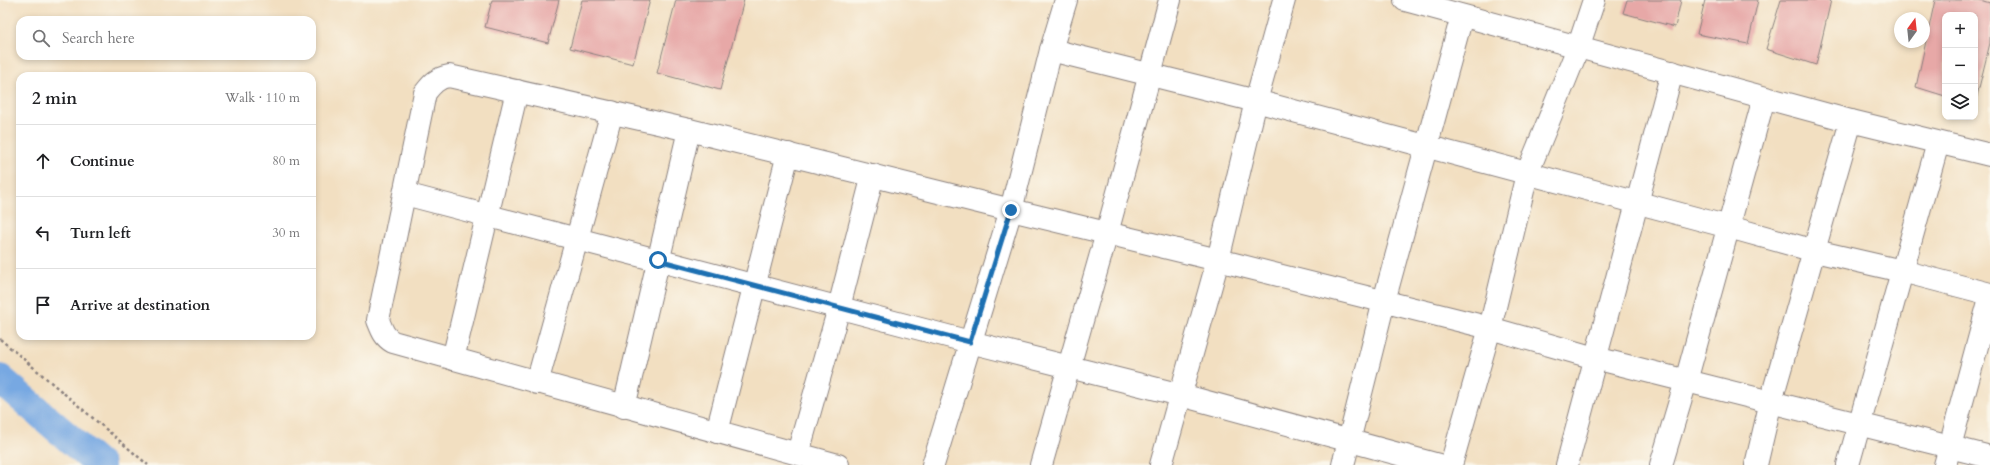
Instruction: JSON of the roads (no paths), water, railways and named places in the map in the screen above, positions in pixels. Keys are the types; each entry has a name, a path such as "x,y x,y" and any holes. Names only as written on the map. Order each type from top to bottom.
{"street":[{"path":"933,465 1011,210 1051,50 1066,0"},
{"path":"1041,465 1107,233 1148,74 1170,0"},
{"path":"1161,465 1218,260 1256,101 1284,0"},
{"path":"1405,0 1851,122 1990,155"},
{"path":"1451,465 1490,328 1527,174 1578,48 1594,0"},
{"path":"1343,465 1425,147 1462,16"},
{"path":"1051,50 1256,101 1815,251 1902,271 1990,294"},
{"path":"1567,465 1672,72"},
{"path":"838,465 393,342 382,332 378,320 425,94 434,82 440,78 449,76 689,130 1490,328 1595,358 1859,423 1948,456 1990,457"},
{"path":"453,359 517,91"},
{"path":"1661,465 1686,381 1764,98"},
{"path":"537,383 612,112"},
{"path":"1756,465 1771,401 1851,122"},
{"path":"624,407 689,130"},
{"path":"1848,465 1938,143"},
{"path":"718,432 788,154"},
{"path":"798,453 839,308 873,175"},
{"path":"405,194 970,342 1180,395 1439,465"},
{"path":"1948,456 1990,298"}],"waterway":[{"path":"0,379 100,465"}]}
